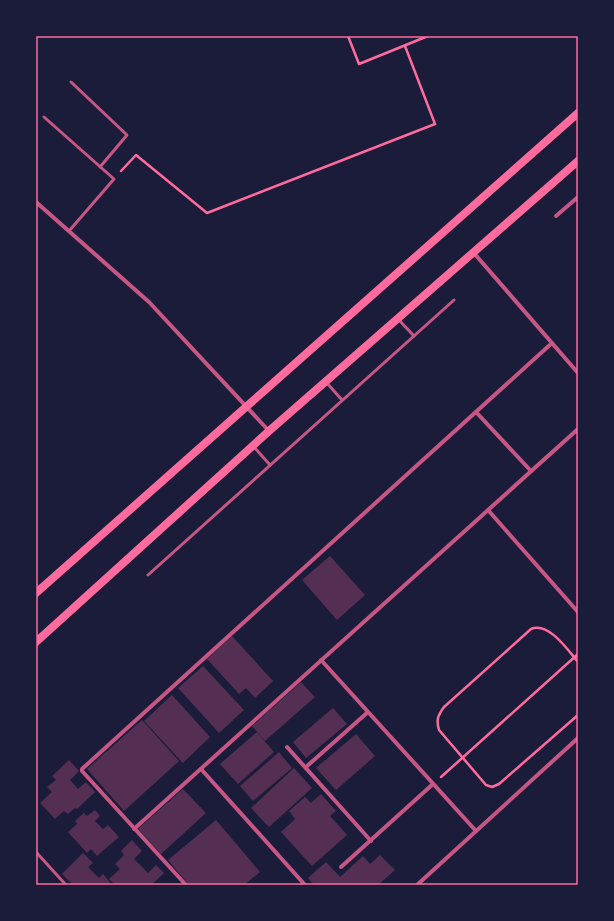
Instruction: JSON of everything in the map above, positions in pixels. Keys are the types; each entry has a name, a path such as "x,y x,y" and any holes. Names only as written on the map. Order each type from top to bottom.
{"main road":[{"path":"36,593 578,113"},
{"path":"36,642 269,431 578,161"}],"street":[{"path":"556,216 578,197"},
{"path":"36,202 149,302 269,431"},
{"path":"473,252 578,373"},
{"path":"186,885 82,771 82,769 552,343"},
{"path":"476,412 531,471"},
{"path":"134,829 578,429"},
{"path":"488,510 578,612"},
{"path":"321,660 476,831"},
{"path":"306,768 368,712"},
{"path":"418,884 578,738"},
{"path":"287,747 371,841"},
{"path":"200,769 305,885"},
{"path":"341,867 433,784"}],"lane":[{"path":"71,82 127,135 100,167"},
{"path":"44,117 114,179 69,231"},
{"path":"148,575 454,300"},
{"path":"398,319 414,336"},
{"path":"326,382 342,400"},
{"path":"253,446 270,465"},
{"path":"36,852 66,885"}],"path":[{"path":"348,36 359,64 428,36"},
{"path":"114,179 136,155 207,213 435,124 405,46"},
{"path":"578,662 552,633 541,627 531,629 444,707 438,715 437,721 439,730 464,757 486,785 492,787 496,786 578,715"},
{"path":"433,784 578,654"}],"building":[{"path":"330,556 365,595 337,620 302,580"},
{"path":"232,636 273,681 255,698 246,688 239,694 207,659"},
{"path":"203,666 244,710 219,733 178,688"},
{"path":"301,682 315,697 265,741 252,726"},
{"path":"172,695 210,737 183,763 144,721"},
{"path":"333,708 347,724 306,758 293,742"},
{"path":"142,720 179,761 124,811 87,769"},
{"path":"257,732 274,752 238,784 220,764"},
{"path":"356,734 375,756 336,790 316,768"},
{"path":"279,752 292,768 253,801 240,786"},
{"path":"69,760 79,771 70,780 78,789 86,782 95,792 77,809 75,808 68,814 64,811 55,819 40,803 52,792 47,787 56,780 52,776"},
{"path":"294,768 312,788 269,827 251,808"},
{"path":"183,789 206,813 161,854 138,829"},
{"path":"321,794 336,811 330,816 347,835 312,866 281,832 295,819 289,811 305,797 311,803"},
{"path":"95,810 100,816 95,821 103,829 108,825 119,837 97,856 91,849 87,853 68,832 77,824 75,821 84,813 87,816"},
{"path":"216,820 260,872 244,885 189,885 168,860"},
{"path":"132,840 142,851 134,859 148,873 156,865 164,873 151,885 115,885 109,879 120,869 115,864 124,855 121,851"},
{"path":"83,853 93,863 88,867 99,878 103,874 110,882 107,885 73,885 62,874"},
{"path":"380,855 395,870 378,885 314,885 308,878 326,862 340,877 363,856 370,864"}]}
